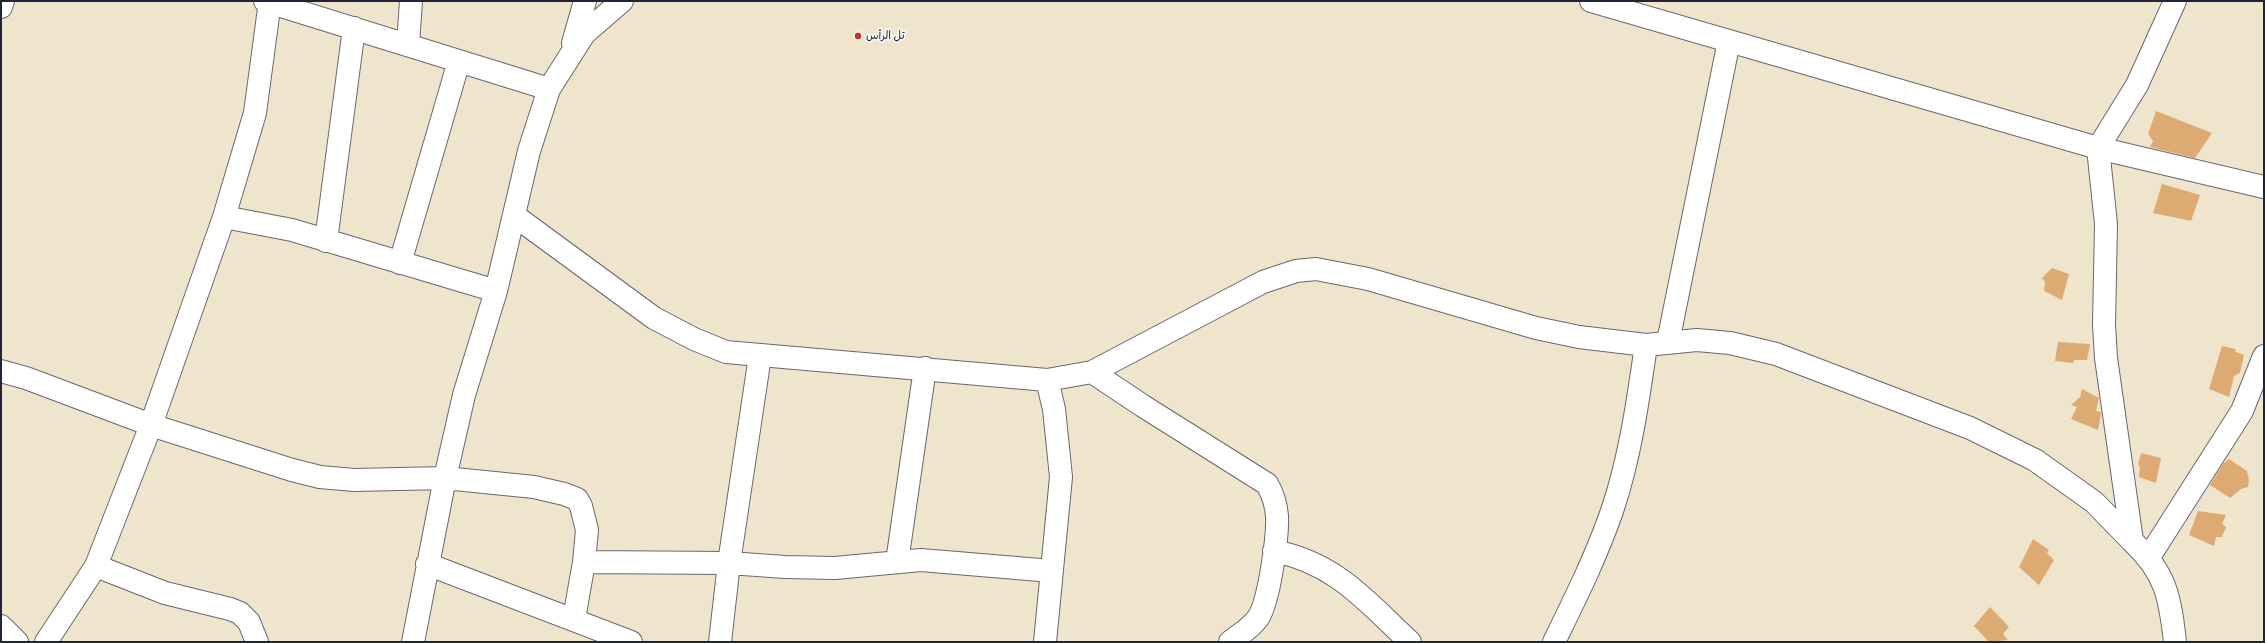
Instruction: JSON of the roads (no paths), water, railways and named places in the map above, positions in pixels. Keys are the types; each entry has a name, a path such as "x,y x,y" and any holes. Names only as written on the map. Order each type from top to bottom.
{"street":[{"path":"1,7 3,1"},
{"path":"408,44 411,1"},
{"path":"570,54 586,1"},
{"path":"413,642 427,564 464,396 496,291 515,216 529,151 549,89 570,54 596,22 622,1"},
{"path":"1592,1 2098,148 2264,187"},
{"path":"2132,541 2106,358 2104,325 2106,224 2098,148 2137,85 2175,1"},
{"path":"46,642 96,566 151,426 224,217 255,113 268,2 408,44 549,89"},
{"path":"326,241 354,28"},
{"path":"1668,342 1729,41"},
{"path":"400,263 459,61"},
{"path":"515,216 654,318 694,339 726,352 760,356 925,368 1047,380 1092,372 1263,282 1296,271 1316,269 1368,279 1536,328 1586,338 1646,345 1697,340 1730,343 1776,354 1970,428 2035,460 2072,485 2094,502 2149,557 2166,586 2172,614 2174,642"},
{"path":"224,217 292,230 496,291"},
{"path":"1554,642 1593,560 1612,511 1628,456 1646,345"},
{"path":"720,642 728,563 760,356"},
{"path":"2149,557 2242,411 2264,356"},
{"path":"897,562 925,368"},
{"path":"1,371 26,378 151,426 292,470 320,477 361,480 445,478 534,487 564,494 577,499 581,506 587,530 584,562 574,619"},
{"path":"1092,372 1267,484 1274,497 1277,517 1274,551 1264,606 1258,618 1230,642"},
{"path":"1045,642 1061,477 1054,409 1047,380"},
{"path":"1274,551 1307,560 1328,570 1355,591 1410,642"},
{"path":"584,562 728,563 784,567 835,568 897,562 950,562 1052,571"},
{"path":"427,564 631,642"},
{"path":"96,566 165,593 230,608 240,613 249,622 257,642"},
{"path":"1,626 17,642"}],"place":[{"name":"تل الرأس","path":"858,36"}]}
